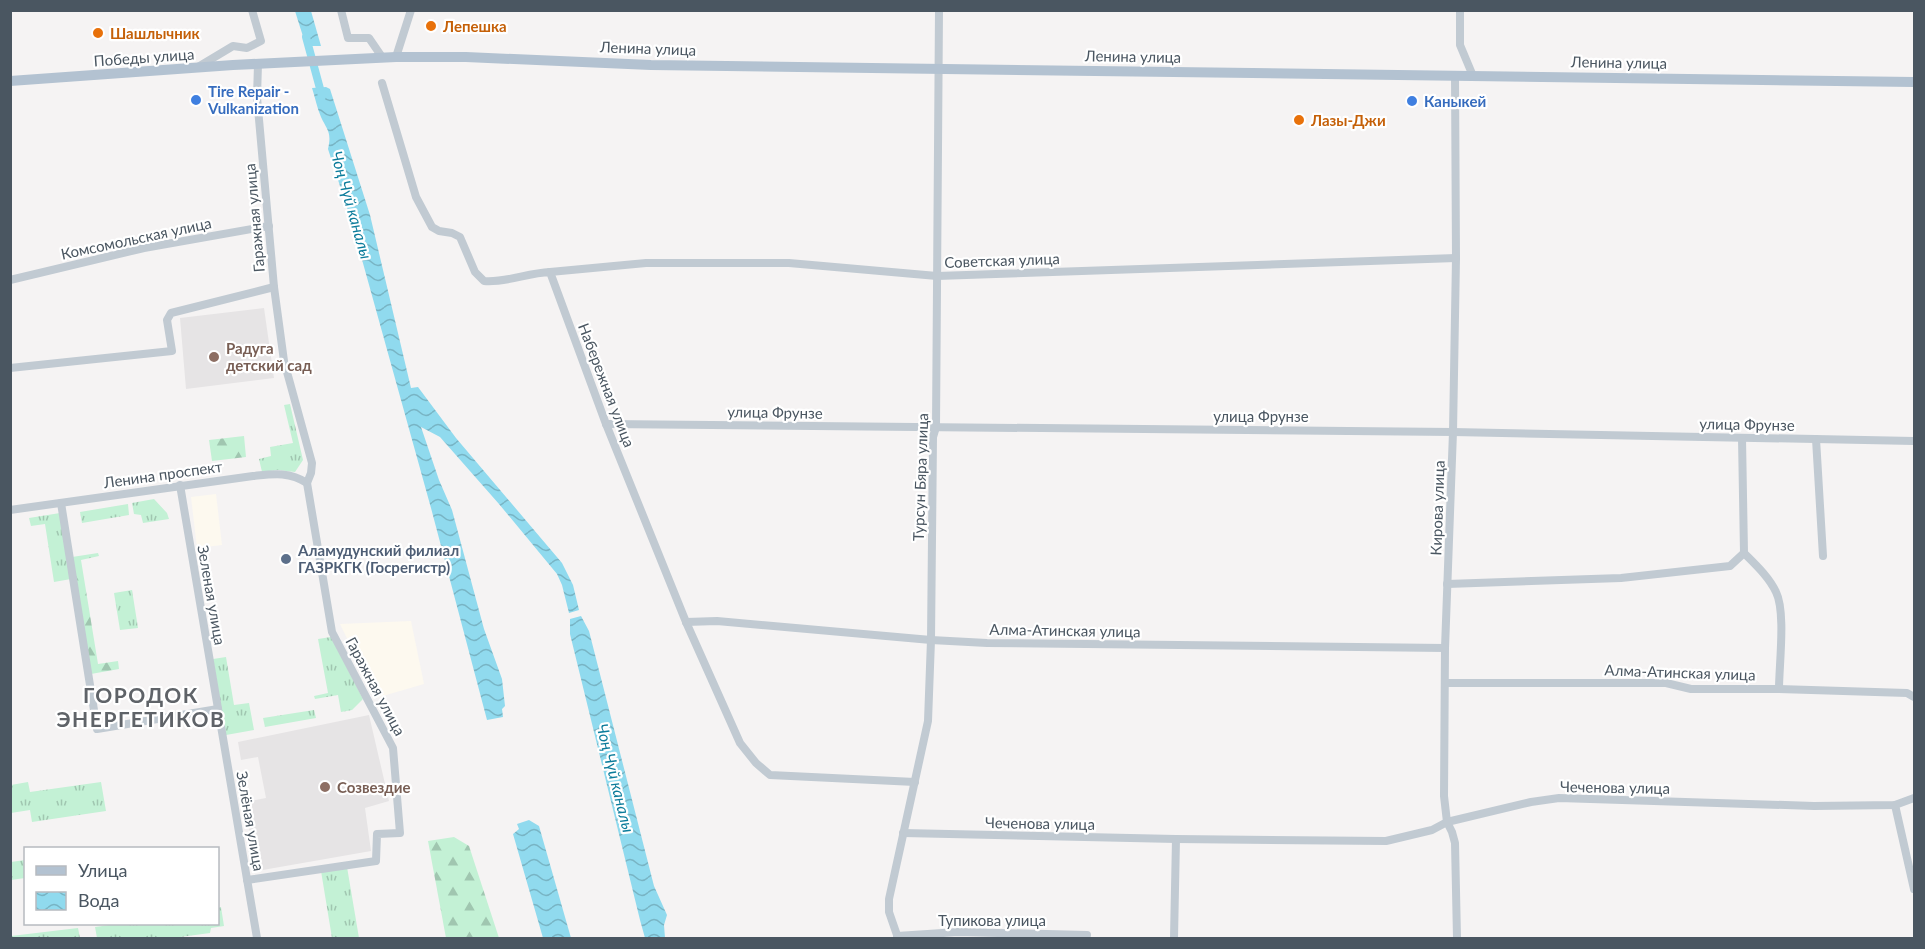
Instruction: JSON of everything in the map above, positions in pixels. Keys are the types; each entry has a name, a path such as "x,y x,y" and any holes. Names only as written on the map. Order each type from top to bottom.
{"main road":[{"name":"Ленина улица","path":"280,62 382,57 466,57 651,64 1914,82"},
{"name":"Победы улица","path":"10,81 280,62"}],"street":[{"path":"195,68 233,46 247,48 261,41 252,10"},
{"path":"341,10 348,38 369,38 382,57"},
{"path":"396,57 411,10"},
{"name":"Турсун Бяра улица","path":"898,937 889,912 889,900 928,722 933,437 936,427 939,10"},
{"path":"1460,10 1460,45 1473,76"},
{"name":"Гаражная улица","path":"248,880 376,861 377,834 400,832 393,748 332,632 307,483 312,463 284,361 274,287 257,97 258,64"},
{"name":"Кирова улица","path":"1455,76 1456,258 1453,432 1444,683 1444,796 1447,822 1455,843 1457,939"},
{"path":"382,83 416,197 432,227 460,237 475,272 484,281 492,282 550,272"},
{"name":"Комсомольская улица","path":"10,280 144,248 268,226"},
{"name":"Советская улица","path":"550,272 646,264 789,262 937,276 1456,258"},
{"name":"Набережная улица","path":"550,272 606,424 686,622 740,743 756,764 770,775 915,782"},
{"path":"10,368 172,351 166,320 171,313 274,287"},
{"name":"улица Фрунзе","path":"606,424 1453,432 1914,441"},
{"path":"1743,438 1744,553 1765,574 1777,594 1781,613 1779,689"},
{"path":"1816,439 1823,556"},
{"name":"Ленина проспект","path":"10,510 279,473 293,475 307,483"},
{"name":"Зеленая улица","path":"180,485 218,709"},
{"path":"61,503 97,729 218,709"},
{"path":"1447,584 1621,578 1730,566 1744,553"},
{"name":"Алма-Атинская улица","path":"686,622 717,621 987,643 1445,648"},
{"name":"Алма-Атинская улица","path":"1444,683 1666,683 1691,689 1907,693 1914,697"},
{"name":"Зелёная улица","path":"218,709 257,939"},
{"name":"Чеченова улица","path":"903,833 1386,841 1432,830 1447,822 1558,798 1814,806 1895,805 1914,798"},
{"path":"1895,805 1914,889"},
{"path":"1174,939 1176,839"},
{"name":"Тупикова улица","path":"898,937 958,932 1087,935"}],"shaded area":[{"path":"264,308 274,378 186,389 180,318"},
{"path":"216,494 222,545 197,548 191,497"},
{"path":"411,621 424,684 376,698 340,624"},
{"name":"Созвездие","path":"369,715 389,801 365,808 371,851 257,871 244,802 266,798 258,757 241,760 238,742"}],"green space":[{"path":"290,404 303,460 295,472 278,470 262,472 259,459 271,456 270,447 293,443 284,405"},
{"path":"244,436 246,457 212,461 209,440"},
{"path":"154,499 167,513 169,519 143,523 141,515 134,514 132,503"},
{"path":"128,504 129,515 82,523 80,512"},
{"path":"60,513 71,579 54,582 45,524 31,526 29,518"},
{"path":"98,553 99,556 81,560 98,664 118,661 119,669 91,674 72,557"},
{"path":"132,590 138,628 120,630 114,593"},
{"path":"331,637 363,699 352,710 341,712 338,695 315,699 314,696 328,693 318,639"},
{"path":"226,657 234,705 249,703 254,730 226,735 213,659"},
{"path":"314,710 316,718 265,727 263,718"},
{"path":"28,782 30,792 101,782 106,811 32,822 30,810 11,813 11,785"},
{"path":"454,837 469,846 499,938 446,938 428,841"},
{"path":"24,860 24,878 11,880 11,862"},
{"path":"347,867 359,938 332,938 321,871"},
{"path":"221,907 224,926 211,928 210,933 173,938 97,938 95,927 110,925 219,925 219,908"},
{"path":"78,928 80,938 11,938 11,936"}],"water":[{"path":"295,11 311,11 321,46 306,46"},
{"path":"312,88 330,89 370,215 411,388 418,387 456,438 562,563 573,585 579,610 569,613 557,574 440,437 421,427 452,510 484,629 502,679 505,706 502,709 503,717 487,720 351,220 328,149 328,132"},
{"path":"581,616 589,631 654,886 667,915 664,925 665,938 645,938 640,920 570,634 570,619"},
{"path":"529,820 539,826 571,938 543,938 513,834 519,829 517,824"}],"waterway":[{"name":"Чоң Чүй каналы","path":"306,37 322,96"}],"place":[{"name":"Лепешка","path":"431,26"},
{"name":"Шашлычник","path":"98,33"},
{"name":"Tire Repair - Vulkanization","path":"196,100"},
{"name":"Каныкей","path":"1412,101"},
{"name":"Лазы-Джи","path":"1299,120"},
{"name":"Радуга детский сад","path":"214,357"},
{"name":"Аламудунский филиал ГАЗРКГК (Госрегистр)","path":"286,559"},
{"name":"Созвездие","path":"325,787"}],"district":[{"name":"ГОРОДОК ЭНЕРГЕТИКОВ","path":"141,706"}]}
